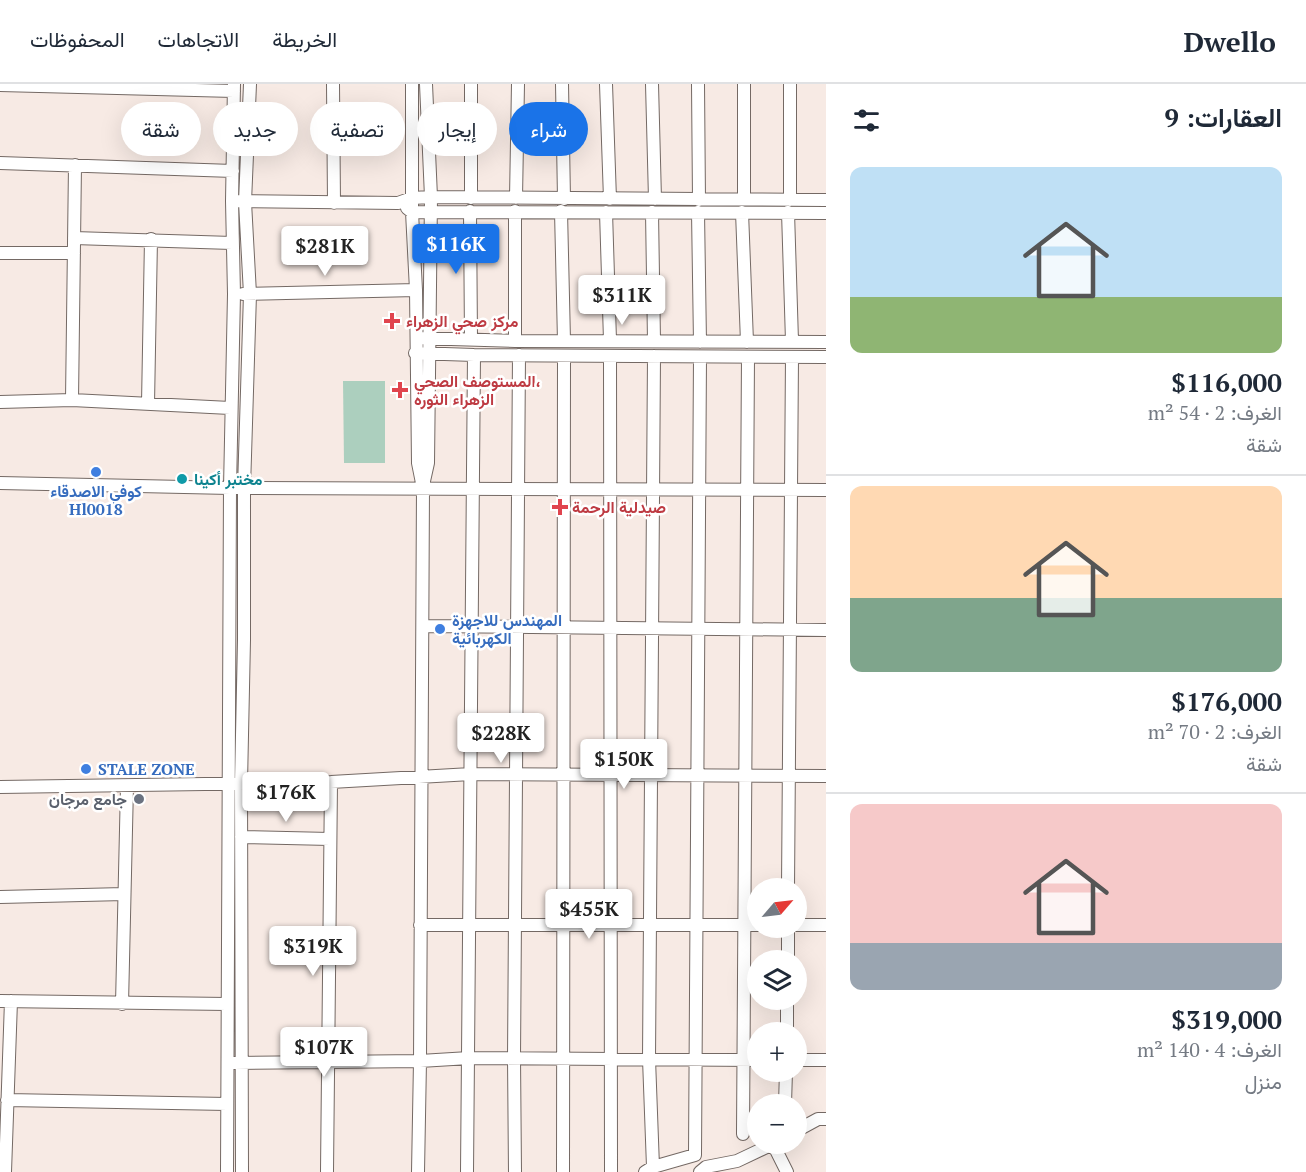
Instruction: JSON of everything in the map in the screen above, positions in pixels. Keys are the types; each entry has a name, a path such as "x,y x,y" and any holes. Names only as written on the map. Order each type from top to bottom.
{"street":[{"path":"227,1172 227,1004 235,783 244,640 244,488 250,294 245,202 250,84"},
{"path":"333,84 334,203"},
{"path":"412,84 412,212 416,290 418,463 423,488 418,1172"},
{"path":"423,488 428,463 431,338 431,197 426,84"},
{"path":"471,84 471,198"},
{"path":"516,198 518,84"},
{"path":"562,84 564,341"},
{"path":"606,84 610,199"},
{"path":"652,84 656,199"},
{"path":"698,84 700,342"},
{"path":"744,84 744,199"},
{"path":"790,84 789,206 792,341"},
{"path":"0,85 234,88 232,201 234,294 230,488 235,783 241,837 242,1172"},
{"path":"0,163 233,171"},
{"path":"72,400 75,165"},
{"path":"232,201 398,203 412,198 431,197 516,198 606,212 652,212 744,199 826,213"},
{"path":"398,203 412,212 515,211 610,199 656,199 742,212 826,200"},
{"path":"470,211 471,339"},
{"path":"515,211 515,341"},
{"path":"606,212 610,340"},
{"path":"652,212 654,341"},
{"path":"742,212 747,342"},
{"path":"74,238 232,243"},
{"path":"148,404 151,239"},
{"path":"0,253 74,253"},
{"path":"234,294 416,290"},
{"path":"417,338 515,341 826,342"},
{"path":"416,353 519,356 826,357"},
{"path":"467,1172 474,355"},
{"path":"515,1172 519,356"},
{"path":"563,1172 564,356"},
{"path":"610,356 611,1172"},
{"path":"654,356 649,1170 695,1155 700,357"},
{"path":"743,1134 748,357"},
{"path":"788,878 792,357"},
{"path":"0,402 72,400 231,408"},
{"path":"0,483 230,488 826,490"},
{"path":"423,626 826,630"},
{"path":"0,787 331,782 471,774 826,776"},
{"path":"327,1172 331,782"},
{"path":"122,1004 127,786"},
{"path":"241,837 330,839"},
{"path":"0,897 124,894"},
{"path":"420,925 747,925"},
{"path":"807,925 826,925"},
{"path":"5,1172 6,1001 227,1004"},
{"path":"227,1063 327,1063 469,1058 747,1060"},
{"path":"807,1060 826,1060"},
{"path":"7,1100 227,1104"},
{"path":"807,1125 818,1119 826,1119"},
{"path":"700,1172 706,1167 737,1161 752,1154"},
{"path":"779,1154 787,1172"}],"green space":[{"path":"343,381 385,381 385,463 344,463"}],"place":[{"name":"مركز صحي الزهراء","path":"392,321"},
{"name":"المستوصف الصحي، الزهراء الثوره","path":"400,390"},
{"name":"كوفي الاصدقاء Hl0018","path":"96,472"},
{"name":"مختبر أكينا","path":"182,479"},
{"name":"صيدلية الرحمة","path":"560,507"},
{"name":"المهندس للاجهزة الكهربائية","path":"440,629"},
{"name":"STALE ZONE","path":"86,769"},
{"name":"جامع مرجان","path":"139,799"}]}
